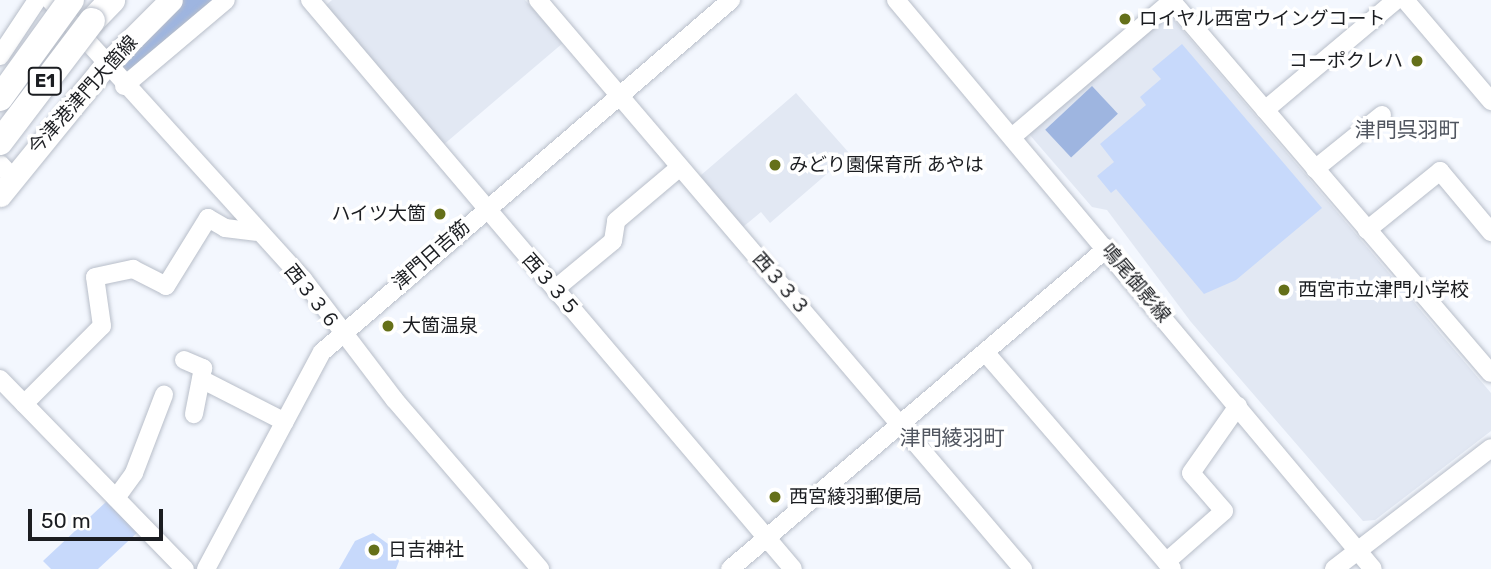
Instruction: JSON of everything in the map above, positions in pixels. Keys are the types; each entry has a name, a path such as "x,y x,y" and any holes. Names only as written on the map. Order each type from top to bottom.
{"highway":[{"name":"E1","path":"0,98 71,0"},
{"name":"E1","path":"0,142 53,68 112,0"}],"main road":[{"name":"今津港津門大箇線","path":"4,179 105,66 172,0"}],"street":[{"path":"0,56 37,0"},
{"name":"西３３６","path":"50,0 105,66 151,109 256,232 303,279 341,334 540,569"},
{"path":"124,86 226,0"},
{"name":"西３３５","path":"310,0 793,569"},
{"name":"西３３３","path":"538,0 1023,569"},
{"name":"津門日吉筋","path":"206,569 322,352 485,208 731,0"},
{"name":"鳴尾御影線","path":"896,0 1107,248 1373,569"},
{"path":"1012,137 1171,0 1491,373"},
{"path":"1265,110 1396,0"},
{"path":"1405,0 1491,102"},
{"path":"1315,170 1382,115"},
{"path":"555,289 613,241 616,221 679,168"},
{"path":"1367,230 1440,171 1491,232"},
{"path":"24,404 102,326 95,277 133,269 166,286 208,218 225,228 256,232"},
{"path":"730,569 1107,248"},
{"path":"985,352 1169,565 1224,511 1191,473 1238,406"},
{"path":"184,360 203,368 194,414"},
{"path":"0,379 185,569"},
{"path":"201,379 285,422"},
{"path":"116,498 134,474 155,403"},
{"path":"1334,569 1491,448"}],"shaded area":[{"path":"332,0 525,0 563,43 442,146 324,7"},
{"name":"西宮市立津門小学校","path":"1168,13 1491,393 1491,431 1375,520 1363,521 1191,322 1107,210 1092,207 1029,134"},
{"path":"1182,44 1322,208 1236,280 1204,294 1116,189 1111,193 1097,176 1114,162 1100,144 1146,105 1140,97 1161,79 1152,69"},
{"path":"1092,86 1118,114 1071,157 1045,130"},
{"name":"みどり園保育所 あやは","path":"796,93 850,154 770,223 761,212 743,227 700,176"},
{"path":"108,500 138,532 98,569 51,569 43,561"},
{"name":"日吉神社","path":"373,533 395,549 399,561 396,569 339,569 355,541"}],"waterway":[{"path":"127,69 207,0"}],"place":[{"name":"ロイヤル西宮ウイングコート","path":"1125,19"},
{"name":"コーポクレハ","path":"1417,61"},
{"name":"みどり園保育所 あやは","path":"775,165"},
{"name":"ハイツ大箇","path":"440,214"},
{"name":"西宮市立津門小学校","path":"1284,290"},
{"name":"大箇温泉","path":"388,326"},
{"name":"西宮綾羽郵便局","path":"775,497"},
{"name":"日吉神社","path":"374,550"}],"district":[{"name":"津門呉羽町","path":"1407,130"},
{"name":"津門綾羽町","path":"952,438"}]}
